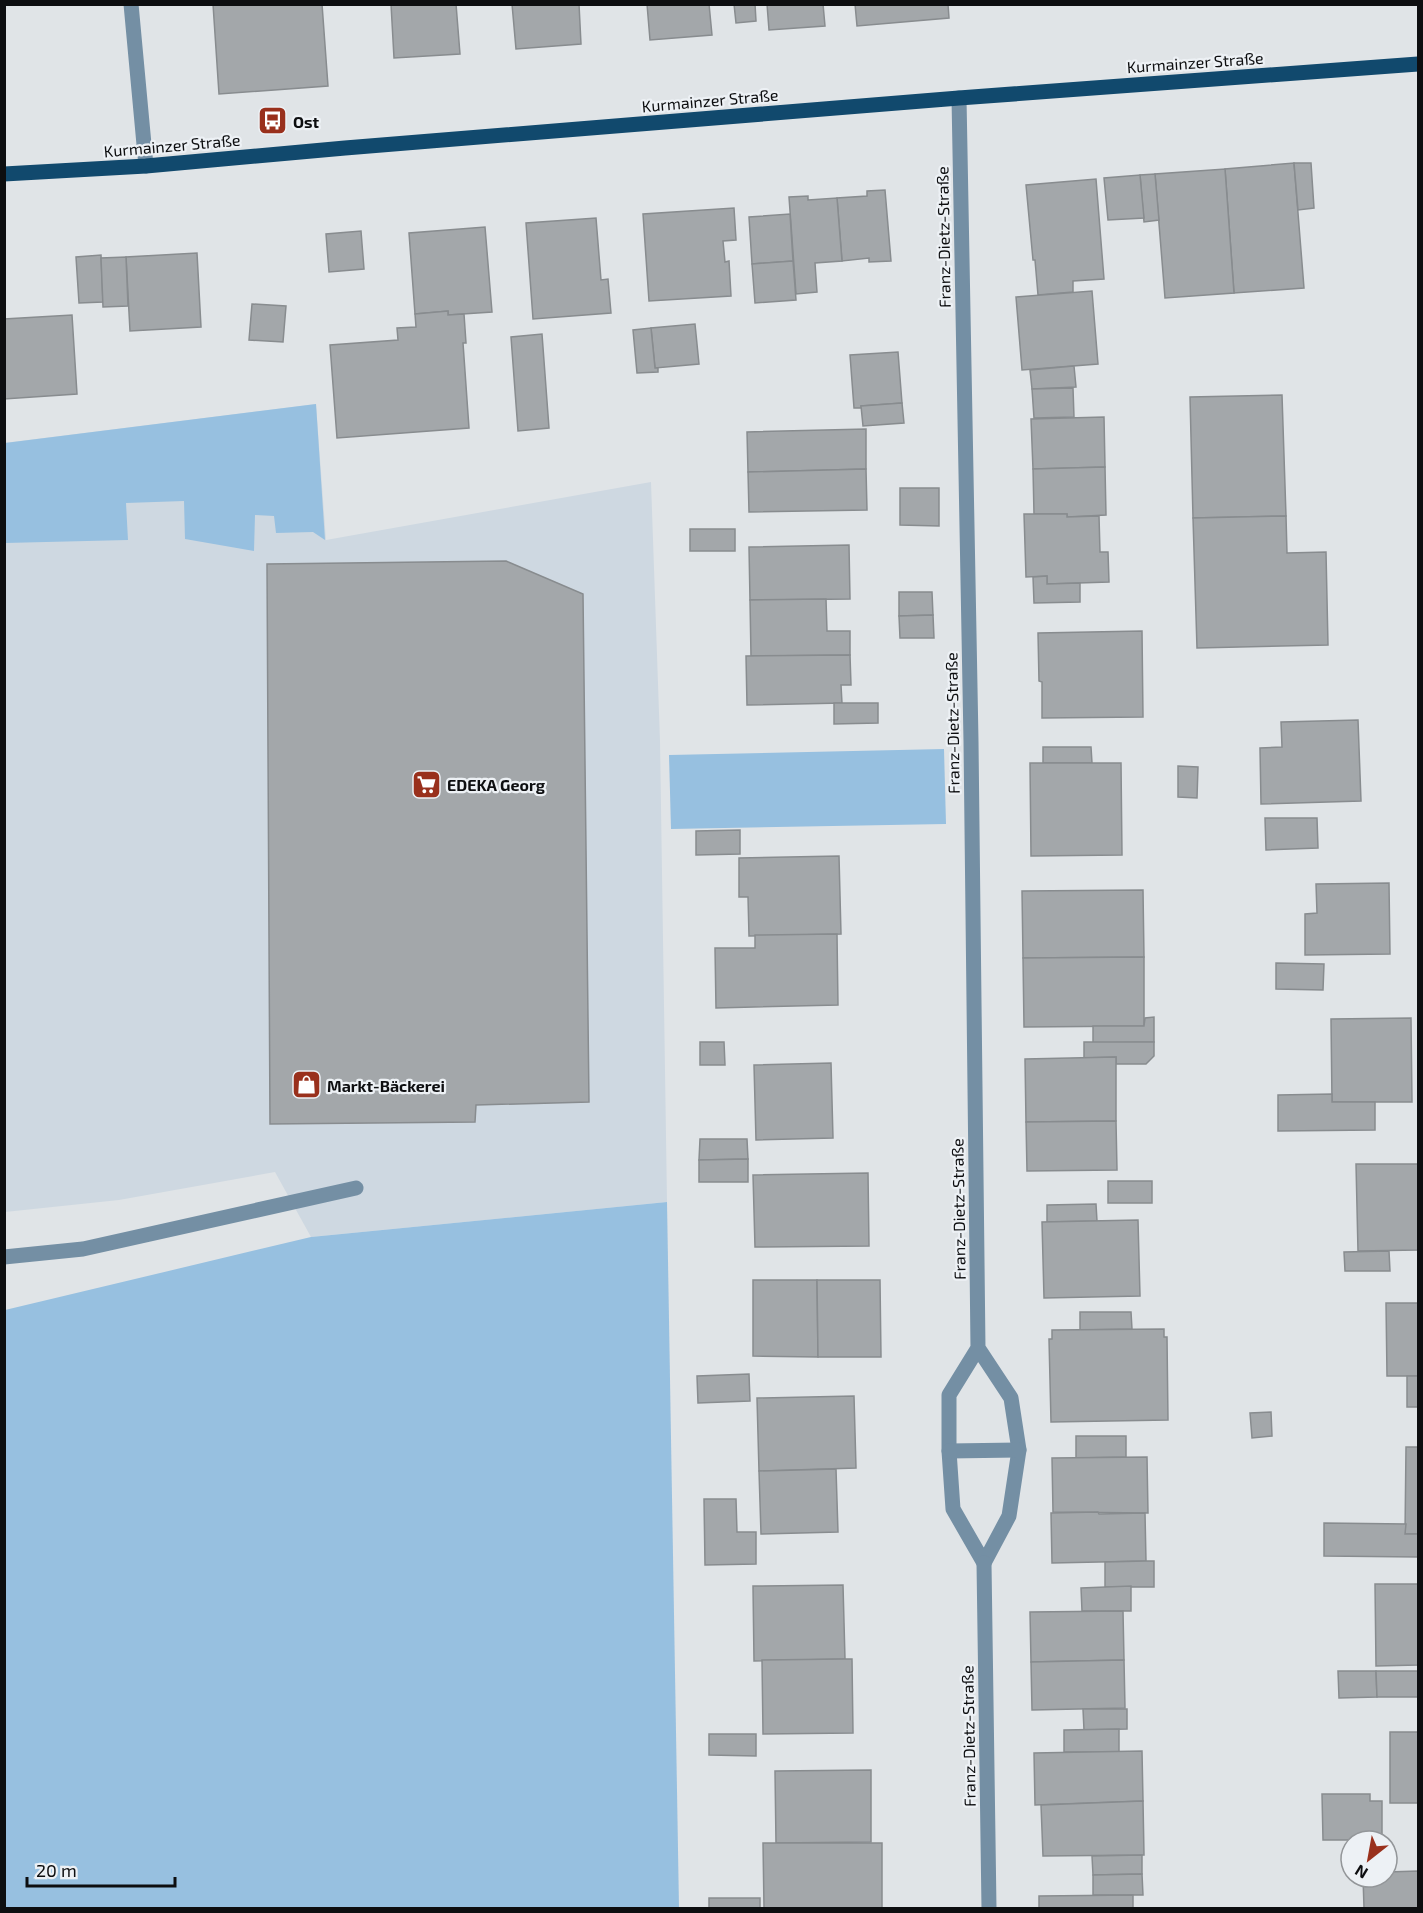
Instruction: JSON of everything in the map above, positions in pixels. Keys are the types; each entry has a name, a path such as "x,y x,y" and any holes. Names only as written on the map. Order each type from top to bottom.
{"main road":[{"name":"Kurmainzer Straße","path":"4,174 146,166 959,98 1419,64"}],"street":[{"path":"131,4 146,166"},
{"name":"Franz-Dietz-Straße","path":"959,98 971,741 978,1348 949,1395 949,1451 953,1509 984,1563 989,1908"},
{"path":"4,1257 83,1249 356,1188"},
{"name":"Franz-Dietz-Straße","path":"978,1348 1011,1398 1019,1450 1010,1516 984,1563"},
{"path":"949,1451 1019,1450"}],"shaded area":[{"path":"316,404 326,540 651,482 660,741 667,1202 311,1237 275,1172 119,1200 5,1212 4,443"},
{"path":"316,404 325,540 313,532 276,533 274,516 255,515 254,551 185,539 184,501 126,503 128,540 5,543 5,443"},
{"path":"944,749 946,824 671,829 669,755"},
{"path":"667,1202 679,1908 5,1908 5,1310 311,1237"}],"building":[{"path":"213,4 322,4 328,86 219,94"},
{"path":"391,4 456,4 460,54 394,58"},
{"path":"512,4 579,4 581,44 516,49"},
{"path":"647,4 709,4 712,35 650,40"},
{"path":"734,4 755,4 756,21 736,23"},
{"path":"767,4 823,4 825,26 769,30"},
{"path":"855,4 948,4 949,18 857,26"},
{"path":"1294,163 1304,288 1234,293 1225,169"},
{"path":"1294,163 1311,163 1314,208 1298,210"},
{"path":"1225,169 1234,293 1165,298 1155,174"},
{"path":"1155,174 1159,220 1144,222 1140,175"},
{"path":"1140,175 1144,218 1108,220 1104,178"},
{"path":"1096,179 1104,279 1073,281 1073,292 1038,295 1026,185"},
{"path":"885,190 891,261 869,262 869,258 842,261 837,198 867,196 867,191"},
{"path":"808,196 808,200 837,198 842,261 815,263 817,292 796,294 789,197"},
{"path":"734,208 736,240 723,241 725,262 729,261 731,296 649,301 643,214"},
{"path":"790,214 793,261 752,264 749,217"},
{"path":"596,218 601,280 608,279 611,313 533,319 526,223"},
{"path":"485,227 492,312 448,315 448,311 415,314 409,233"},
{"path":"361,231 364,269 329,272 326,234"},
{"path":"197,253 201,327 130,331 126,257"},
{"path":"101,255 103,302 79,303 76,257"},
{"path":"126,257 128,306 103,307 101,258"},
{"path":"793,261 796,300 755,303 752,264"},
{"path":"1092,291 1098,364 1022,370 1016,297"},
{"path":"252,304 286,306 283,342 249,340"},
{"path":"448,311 448,315 464,314 466,343 463,343 469,428 337,438 330,345 398,340 397,328 416,327 415,314"},
{"path":"72,315 77,394 4,399 4,319"},
{"path":"695,324 699,364 655,368 651,328"},
{"path":"651,328 655,368 658,368 658,372 637,373 633,330"},
{"path":"542,334 549,428 518,431 511,337"},
{"path":"898,352 902,403 854,408 850,355"},
{"path":"1074,366 1076,387 1032,389 1030,370"},
{"path":"1073,388 1074,417 1034,418 1032,389"},
{"path":"1282,395 1286,516 1193,518 1190,397"},
{"path":"902,403 904,423 863,426 861,406"},
{"path":"1104,417 1105,467 1033,469 1031,419"},
{"path":"866,429 866,469 748,472 747,432"},
{"path":"1105,467 1106,515 1067,517 1067,514 1034,514 1033,469"},
{"path":"866,469 867,510 749,512 748,472"},
{"path":"900,488 939,488 939,526 900,525"},
{"path":"1024,514 1067,514 1067,517 1099,516 1100,552 1108,552 1109,582 1047,584 1047,576 1026,577"},
{"path":"1286,516 1287,553 1326,552 1328,645 1197,648 1193,518"},
{"path":"690,529 735,529 735,551 690,551"},
{"path":"849,545 850,599 750,600 749,547"},
{"name":"EDEKA Georg","path":"506,561 583,594 589,1102 476,1105 475,1122 270,1124 267,564"},
{"path":"1047,576 1047,584 1080,583 1080,602 1034,603 1033,577"},
{"path":"899,592 932,592 933,615 899,616"},
{"path":"826,599 827,631 850,631 850,655 751,656 750,600"},
{"path":"933,615 934,638 900,638 899,616"},
{"path":"1142,631 1143,717 1042,718 1038,633"},
{"path":"850,655 851,685 841,685 842,703 747,705 746,656"},
{"path":"834,703 878,703 878,723 834,724"},
{"path":"1358,720 1361,801 1261,804 1260,748 1282,747 1281,722"},
{"path":"1043,747 1091,747 1092,763 1043,763"},
{"path":"1030,763 1121,763 1122,855 1031,856"},
{"path":"1178,766 1198,767 1197,798 1178,797"},
{"path":"1265,818 1317,818 1318,848 1266,850"},
{"path":"740,830 740,854 696,855 696,831"},
{"path":"839,856 841,934 749,936 748,897 739,897 739,858"},
{"path":"1389,883 1390,954 1305,955 1305,914 1317,913 1316,884"},
{"path":"1143,890 1144,957 1023,958 1022,891"},
{"path":"837,934 838,1005 716,1008 715,948 755,948 755,935"},
{"path":"1144,957 1144,1026 1024,1027 1023,958"},
{"path":"1276,963 1324,964 1323,990 1276,989"},
{"path":"1154,1017 1154,1042 1093,1043 1093,1026 1144,1026 1145,1018"},
{"path":"1411,1018 1412,1102 1332,1102 1331,1019"},
{"path":"700,1042 724,1042 725,1065 700,1065"},
{"path":"1084,1042 1154,1042 1154,1056 1146,1064 1116,1064 1116,1057 1084,1058"},
{"path":"1116,1057 1116,1121 1026,1122 1025,1059"},
{"path":"831,1063 833,1138 756,1140 754,1065"},
{"path":"1332,1094 1332,1102 1375,1102 1375,1130 1278,1131 1278,1095"},
{"path":"1116,1121 1117,1170 1027,1171 1026,1122"},
{"path":"700,1139 747,1139 748,1159 699,1160"},
{"path":"748,1159 748,1182 699,1182 699,1160"},
{"path":"1356,1164 1418,1164 1418,1250 1358,1251"},
{"path":"868,1173 869,1246 755,1247 753,1175"},
{"path":"1108,1181 1152,1181 1152,1203 1108,1203"},
{"path":"1096,1204 1097,1221 1047,1222 1047,1205"},
{"path":"1138,1220 1140,1296 1044,1298 1042,1222"},
{"path":"1389,1251 1390,1271 1345,1271 1344,1252"},
{"path":"753,1280 817,1280 818,1357 753,1356"},
{"path":"817,1280 880,1280 881,1357 818,1357"},
{"path":"1386,1303 1418,1303 1418,1376 1387,1376"},
{"path":"1080,1312 1131,1312 1132,1329 1080,1330"},
{"path":"1164,1329 1164,1337 1167,1337 1168,1420 1051,1422 1049,1339 1052,1339 1052,1330"},
{"path":"749,1374 750,1401 698,1403 697,1376"},
{"path":"1407,1376 1418,1376 1418,1407 1407,1407"},
{"path":"854,1396 856,1468 759,1471 757,1398"},
{"path":"1271,1412 1272,1436 1252,1438 1250,1413"},
{"path":"1076,1436 1126,1436 1126,1457 1076,1458"},
{"path":"1406,1447 1418,1447 1418,1534 1405,1534"},
{"path":"1147,1457 1148,1513 1053,1512 1052,1458"},
{"path":"836,1469 838,1532 761,1534 759,1471"},
{"path":"704,1499 736,1499 737,1532 756,1532 756,1564 705,1565"},
{"path":"1098,1512 1099,1514 1145,1513 1146,1561 1052,1563 1051,1513"},
{"path":"1324,1523 1406,1524 1405,1534 1418,1534 1418,1557 1324,1556"},
{"path":"1154,1561 1154,1587 1105,1587 1105,1562"},
{"path":"1375,1584 1418,1584 1418,1665 1376,1666"},
{"path":"843,1585 845,1659 754,1661 753,1586"},
{"path":"1131,1586 1131,1611 1082,1611 1081,1588"},
{"path":"1123,1611 1124,1660 1031,1662 1030,1612"},
{"path":"852,1659 853,1733 763,1734 762,1660"},
{"path":"1124,1660 1125,1708 1032,1710 1031,1662"},
{"path":"1338,1671 1376,1671 1377,1697 1339,1698"},
{"path":"1376,1671 1418,1671 1418,1697 1377,1697"},
{"path":"1083,1709 1127,1709 1127,1729 1084,1730"},
{"path":"1119,1729 1119,1752 1064,1752 1064,1730"},
{"path":"1390,1732 1418,1732 1418,1803 1390,1803"},
{"path":"709,1734 756,1734 756,1756 709,1755"},
{"path":"1142,1751 1143,1801 1035,1805 1034,1753"},
{"path":"871,1770 871,1842 776,1843 775,1771"},
{"path":"1322,1794 1370,1794 1370,1801 1382,1801 1382,1829 1339,1829 1339,1840 1323,1840"},
{"path":"1143,1801 1144,1855 1043,1856 1041,1805"},
{"path":"763,1843 882,1843 882,1908 764,1908"},
{"path":"1142,1855 1142,1874 1093,1875 1092,1856"},
{"path":"1418,1871 1418,1908 1364,1908 1363,1889 1399,1889 1399,1872"},
{"path":"1142,1874 1143,1895 1093,1895 1093,1875"},
{"path":"1133,1895 1133,1908 1039,1908 1039,1896"},
{"path":"709,1898 760,1898 760,1908 709,1908"}],"place":[{"name":"Ost","path":"272,121"},
{"name":"EDEKA Georg","path":"426,784"},
{"name":"Markt-Bäckerei","path":"306,1085"}]}
